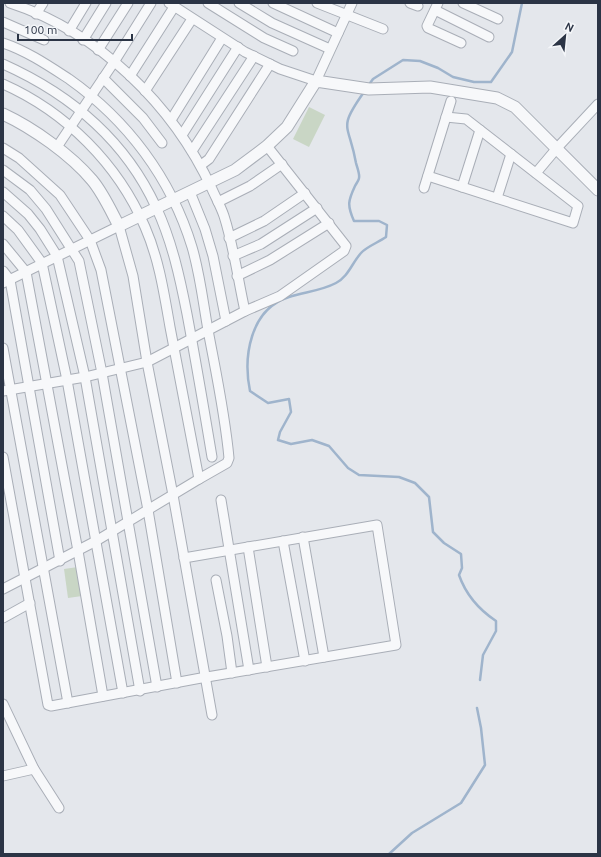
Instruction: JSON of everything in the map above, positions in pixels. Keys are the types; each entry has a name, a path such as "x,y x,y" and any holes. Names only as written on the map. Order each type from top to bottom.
{"street":[{"path":"10,3 36,14 69,31 98,50 130,76 171,120 200,165 224,216 245,311"},
{"path":"36,14 43,3"},
{"path":"69,31 86,3"},
{"path":"83,40 106,3"},
{"path":"98,50 128,3"},
{"path":"56,147 104,78 151,3"},
{"path":"208,3 264,38 292,51"},
{"path":"239,3 272,23 330,49"},
{"path":"273,3 338,33"},
{"path":"317,3 383,29"},
{"path":"6,282 156,207 235,170 267,146 287,127 316,81 352,3"},
{"path":"463,3 498,19"},
{"path":"130,76 172,5 222,38 254,56 270,64 316,81 365,89 430,87 498,98 515,107 598,190"},
{"path":"461,43 428,28 427,26 436,7 489,36"},
{"path":"145,91 192,19"},
{"path":"3,22 44,40"},
{"path":"171,120 222,38"},
{"path":"3,43 51,67 92,95 118,120 142,147 161,176 173,200 191,246 201,286 208,330 223,402 229,458 224,466 199,479 96,541 60,561 24,577 3,589"},
{"path":"182,135 238,47"},
{"path":"192,151 254,56"},
{"path":"3,64 43,84 81,111 112,138 136,171 156,207 178,268 192,339 212,457"},
{"path":"200,165 209,158 270,64"},
{"path":"104,78 143,118 162,143"},
{"path":"3,84 45,106 71,126 105,160 145,226 158,265 199,479"},
{"path":"424,188 452,101"},
{"path":"536,173 556,148 598,104"},
{"path":"3,114 22,123 56,147 93,181 119,226 133,276 147,362 173,495 212,715"},
{"path":"428,176 573,223 578,206 466,119 446,117"},
{"path":"462,187 480,130"},
{"path":"7,391 85,377 147,362 245,311 280,296 344,251 346,246 267,146"},
{"path":"3,148 19,158 60,195 90,240 106,289 148,510 177,683"},
{"path":"497,198 511,154"},
{"path":"218,202 250,186 282,164"},
{"path":"3,170 30,190 46,209 73,248 79,261 102,373 157,686"},
{"path":"3,192 28,214 40,229 57,256 85,377 140,691"},
{"path":"190,192 209,243 226,321"},
{"path":"229,238 264,221 305,193"},
{"path":"233,256 261,244 317,208"},
{"path":"3,216 18,230 42,263 67,380 123,693"},
{"path":"237,276 270,260 329,223"},
{"path":"3,244 26,272 48,383 103,696"},
{"path":"3,271 30,387 60,561"},
{"path":"3,348 7,391 44,568 68,703"},
{"path":"3,457 30,603 46,703 51,706 103,696 140,691 157,686 396,645 377,525 184,558"},
{"path":"221,500 249,670"},
{"path":"303,537 324,657"},
{"path":"283,541 304,661"},
{"path":"248,547 267,667"},
{"path":"216,580 227,636 232,673"},
{"path":"3,618 30,603"},
{"path":"3,704 34,769 59,808"},
{"path":"3,776 34,769"}],"green space":[{"path":"309,107 325,115 309,147 293,139"},
{"path":"78,567 82,596 68,598 64,569"}],"waterway":[{"path":"368,86 373,79 403,60 420,61 438,68 453,77 474,82 491,82 512,52 522,3"},
{"path":"364,92 350,114 347,127 359,173 359,180 351,196 349,207 354,221 379,221 387,225 386,237 363,251 350,270 336,283 324,288 289,297 276,303 265,312 252,336 249,349 248,378 250,391 268,403 289,399 291,412 280,432 278,440 291,444 312,440 329,446 348,468 359,475 399,477 415,483 429,497 433,532 444,543 461,554 462,568 459,575 465,589 473,601 496,621 496,631 483,655 480,680"},
{"path":"389,854 412,833 461,803 485,765 477,708"}]}
